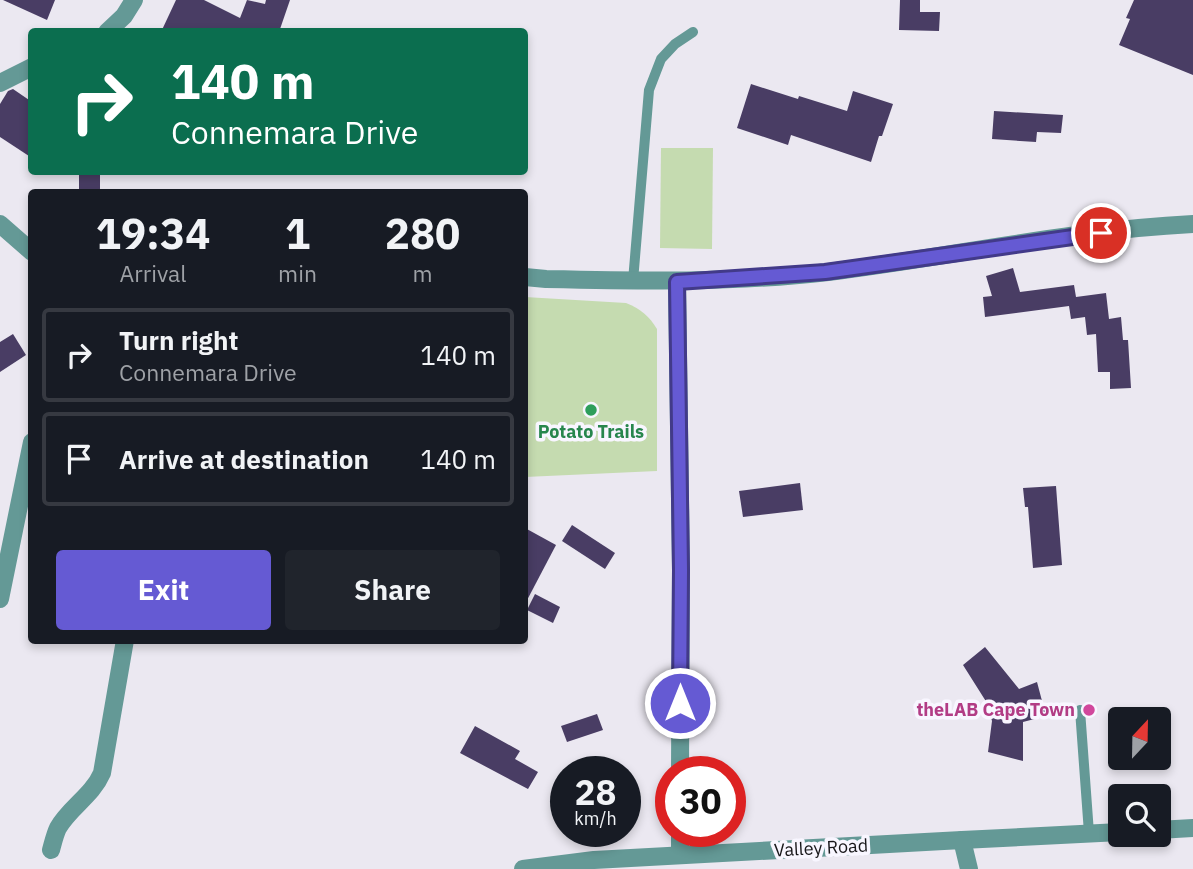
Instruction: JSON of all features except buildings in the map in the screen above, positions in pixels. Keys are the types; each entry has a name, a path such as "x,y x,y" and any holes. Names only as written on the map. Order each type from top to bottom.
{"street":[{"path":"111,28 124,16 134,0"},
{"path":"0,83 28,69"},
{"path":"0,224 28,248"},
{"path":"528,277 677,282 825,272 1088,234 1193,224"},
{"path":"677,282 681,570 680,756"},
{"path":"0,599 28,462"},
{"path":"51,850 58,828 97,785 102,773 124,644"},
{"path":"1171,829 1193,828"},
{"name":"Valley Road","path":"523,869 594,860 1108,832"},
{"path":"962,840 969,869"},
{"path":"680,847 680,855"}],"lane":[{"path":"633,281 649,90 661,59 675,44 693,32"},
{"path":"1080,710 1089,833"}],"green space":[{"path":"661,148 713,148 712,249 660,248"},
{"name":"Potato Trails","path":"528,297 626,303 651,320 657,329 657,471 528,477"}],"place":[{"name":"Potato Trails","path":"591,410"},
{"name":"theLAB Cape Town","path":"1089,710"}],"route":[{"path":"680,703 677,282 825,272 1101,233"}]}
